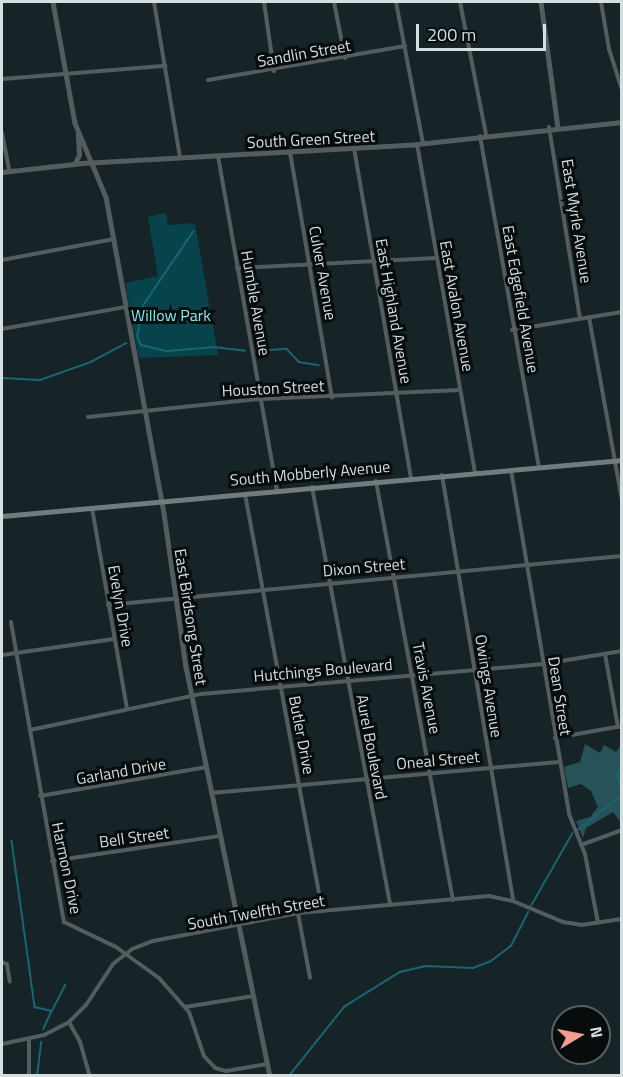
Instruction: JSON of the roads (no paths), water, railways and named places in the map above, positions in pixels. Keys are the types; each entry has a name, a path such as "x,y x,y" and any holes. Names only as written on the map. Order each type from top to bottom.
{"main road":[{"name":"South Mobberly Avenue","path":"2,516 442,474 618,460"}],"street":[{"path":"53,2 77,128 79,155 75,163"},
{"path":"154,2 180,158"},
{"path":"264,2 274,71"},
{"path":"334,2 345,58"},
{"name":"East Avalon Avenue","path":"396,2 405,46 436,258 475,472"},
{"path":"460,2 486,135"},
{"path":"541,2 558,127"},
{"path":"601,2 609,49 621,90"},
{"name":"Sandlin Street","path":"208,80 274,71 405,46"},
{"path":"2,79 165,66"},
{"name":"South Green Street","path":"2,172 75,163 420,144 549,127 621,122"},
{"name":"East Myrle Avenue","path":"549,127 580,318"},
{"name":"East Birdsong Street","path":"77,128 105,191 161,501 191,695 270,1076"},
{"path":"2,133 9,170"},
{"name":"East Edgefield Avenue","path":"480,135 512,330 539,466"},
{"name":"East Highland Avenue","path":"354,148 411,477"},
{"name":"Culver Avenue","path":"290,152 332,397"},
{"name":"Humble Avenue","path":"218,156 277,490"},
{"path":"2,260 114,239"},
{"path":"237,268 436,258"},
{"path":"2,329 126,307"},
{"path":"512,330 621,312"},
{"path":"590,317 618,460 621,500"},
{"name":"Houston Street","path":"88,417 260,399 460,390"},
{"name":"Dean Street","path":"511,469 570,820 581,845 598,923"},
{"name":"Owings Avenue","path":"442,474 513,901"},
{"name":"Travis Avenue","path":"376,480 453,900"},
{"name":"Aurel Boulevard","path":"312,486 390,905"},
{"name":"Butler Drive","path":"245,493 322,911"},
{"name":"Evelyn Drive","path":"92,508 127,708"},
{"name":"Dixon Street","path":"108,605 262,588 621,556"},
{"name":"Harmon Drive","path":"10,622 52,861 66,925 125,953 159,978 185,1007 204,1056 215,1068 226,1071 267,1064"},
{"path":"2,655 114,639"},
{"name":"Hutchings Boulevard","path":"30,730 191,695 543,664 621,651"},
{"path":"555,738 620,727 605,654"},
{"name":"Oneal Street","path":"212,793 559,762"},
{"name":"Garland Drive","path":"40,796 206,767"},
{"path":"581,845 621,830"},
{"name":"Bell Street","path":"52,861 220,836"},
{"name":"South Twelfth Street","path":"2,1044 29,1039 69,1022 86,1005 105,973 125,953 153,941 239,927 298,914 489,896 513,901 563,922 598,923 621,919"},
{"path":"298,914 310,978"},
{"path":"2,962 7,964 10,982"},
{"path":"185,1007 253,996"},
{"path":"69,1022 82,1046 90,1076"},
{"path":"29,1039 29,1076"}],"waterway":[{"path":"144,304 193,232"},
{"path":"137,337 143,306"},
{"path":"138,337 141,345 168,351 214,347 245,351"},
{"path":"2,378 40,380 91,362 126,343"},
{"path":"256,351 287,349 299,362 319,365"},
{"path":"622,768 618,775 622,791"},
{"path":"578,830 622,795"},
{"path":"531,906 572,834"},
{"path":"12,841 35,1007 52,1011 44,1029"},
{"path":"289,1076 344,1007 400,972 425,966 473,968 491,961 511,946 528,912"},
{"path":"52,1011 65,985"},
{"path":"37,1076 41,1042"}],"park label":[{"name":"Willow Park","path":"171,315"}]}
